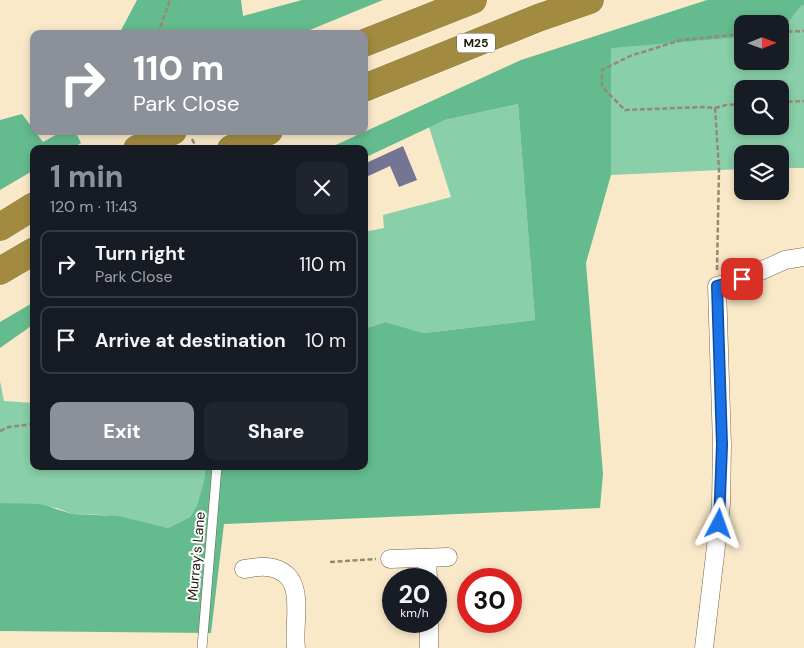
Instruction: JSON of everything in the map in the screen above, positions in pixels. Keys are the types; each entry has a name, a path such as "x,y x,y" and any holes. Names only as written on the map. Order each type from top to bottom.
{"highway":[{"path":"368,41 473,0"},
{"name":"M25","path":"368,86 538,18 590,0"},
{"path":"145,145 164,135"},
{"path":"239,145 261,135"},
{"path":"0,227 30,208"},
{"path":"0,271 30,254"}],"street":[{"path":"704,648 721,504 722,445 717,286 742,279 785,260 804,257"},
{"path":"390,559 448,557"},
{"path":"427,558 427,568"},
{"path":"244,568 268,567 290,578 295,587 297,601 296,648"},
{"path":"429,633 430,648"}],"lane":[{"name":"Murray's Lane","path":"202,648 217,470"}],"path":[{"path":"159,30 170,0"},
{"path":"789,32 804,32"},
{"path":"734,35 681,40 630,56 602,70 602,87 626,110 715,108 734,104"},
{"path":"789,102 804,101"},
{"path":"715,108 719,169 717,286"},
{"path":"0,431 9,427 30,424"},
{"path":"330,562 390,559"}],"green space":[{"path":"137,0 241,0 243,16 302,0 383,0 310,30 121,30"},
{"path":"707,0 804,0 804,5 801,6 789,21 789,15 734,15 734,38 611,48 611,175 586,263 603,474 600,508 224,524 211,633 0,631 0,503 40,504 72,514 118,516 168,528 190,517 197,505 204,481 205,470 368,470 368,328 385,322 424,333 535,320 518,104 445,120 368,156 368,145 336,145 358,135 368,135 368,130 521,60"},
{"path":"804,5 804,168 789,168 789,145 734,145 734,169 611,175 611,47 734,38 734,70 789,70 789,21 801,6"},
{"path":"518,104 535,320 424,333 385,322 368,328 368,231 384,228 383,215 451,197 429,127 445,120"},
{"path":"22,114 30,125 30,135 38,135 43,142 56,135 77,135 81,143 78,145 30,145 30,172 0,190 0,120"},
{"path":"30,304 30,327 0,348 0,322"},
{"path":"0,381 4,401 30,403 30,470 205,470 204,481 197,505 190,517 168,528 104,515 72,514 57,508 0,503"}],"building":[{"path":"403,146 417,180 399,187 390,166 368,176 368,162"}],"route":[{"path":"719,524 722,445 717,286 742,279"}]}
